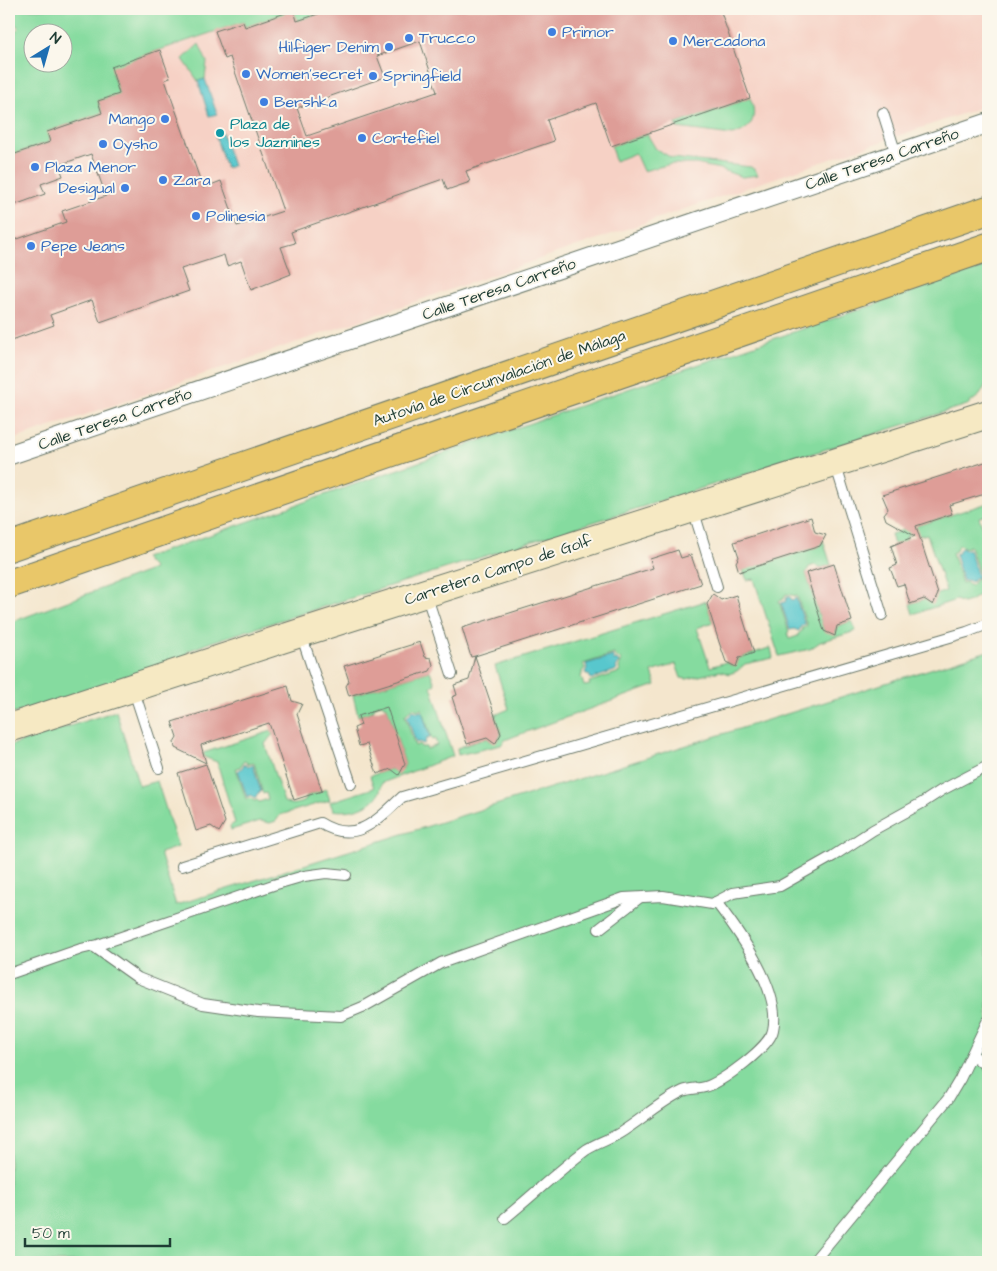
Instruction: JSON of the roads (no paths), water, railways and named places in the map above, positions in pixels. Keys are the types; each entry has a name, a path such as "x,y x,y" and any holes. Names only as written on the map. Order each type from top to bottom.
{"highway":[{"name":"Autovía de Circunvalación de Málaga","path":"9,547 988,210"},
{"path":"9,584 988,247"}],"street":[{"name":"Calle Teresa Carreño","path":"9,455 988,122"},
{"name":"Carretera Campo de Golf","path":"9,728 300,633 988,414"}],"lane":[{"path":"883,114 896,154"},
{"path":"834,463 882,615"},
{"path":"693,508 717,587"},
{"path":"426,593 452,674"},
{"path":"182,866 320,822 333,830 360,831 382,817 402,797 967,632 988,624"},
{"path":"300,633 351,784"},
{"path":"133,688 160,768"},
{"path":"93,946 138,978 203,1004 258,1012 341,1016 365,1006 441,963 624,898 663,896 712,904 733,893 780,886 833,856 873,830 922,804 942,790 988,766"},
{"path":"9,974 273,885 304,876 326,873 346,875"},
{"path":"599,929 639,898"},
{"path":"505,1218 593,1145 618,1135 683,1091 712,1085 749,1059 768,1042 773,1032 775,1021 768,989 752,953 716,902"},
{"path":"813,1262 948,1099 973,1058 987,1022"},
{"path":"973,1058 988,1068"}],"water":[{"path":"205,79 217,114 209,116 198,81"},
{"path":"222,133 233,166 226,168 215,135"},
{"path":"961,548 969,549 978,577 974,578 972,582 963,581 955,554 959,553"},
{"path":"787,597 790,597 792,600 796,598 805,625 801,626 799,631 790,630 781,603 785,602"},
{"path":"613,656 614,660 618,661 619,664 616,667 617,670 591,679 585,673 586,664"},
{"path":"412,710 422,711 430,738 426,739 424,744 416,743 407,716"},
{"path":"244,764 253,765 261,792 255,798 251,795 247,797 238,770"}],"place":[{"name":"Primor","path":"552,32"},
{"name":"Trucco","path":"409,38"},
{"name":"Mercadona","path":"673,41"},
{"name":"Hilfiger Denim","path":"389,47"},
{"name":"Women'secret","path":"246,74"},
{"name":"Springfield","path":"373,76"},
{"name":"Bershka","path":"264,102"},
{"name":"Mango","path":"165,119"},
{"name":"Plaza de los Jazmines","path":"220,133"},
{"name":"Cortefiel","path":"362,138"},
{"name":"Oysho","path":"103,144"},
{"name":"Plaza Menor","path":"35,167"},
{"name":"Zara","path":"163,180"},
{"name":"Desigual","path":"125,188"},
{"name":"Polinesia","path":"196,216"},
{"name":"Pepe Jeans","path":"31,246"}]}
